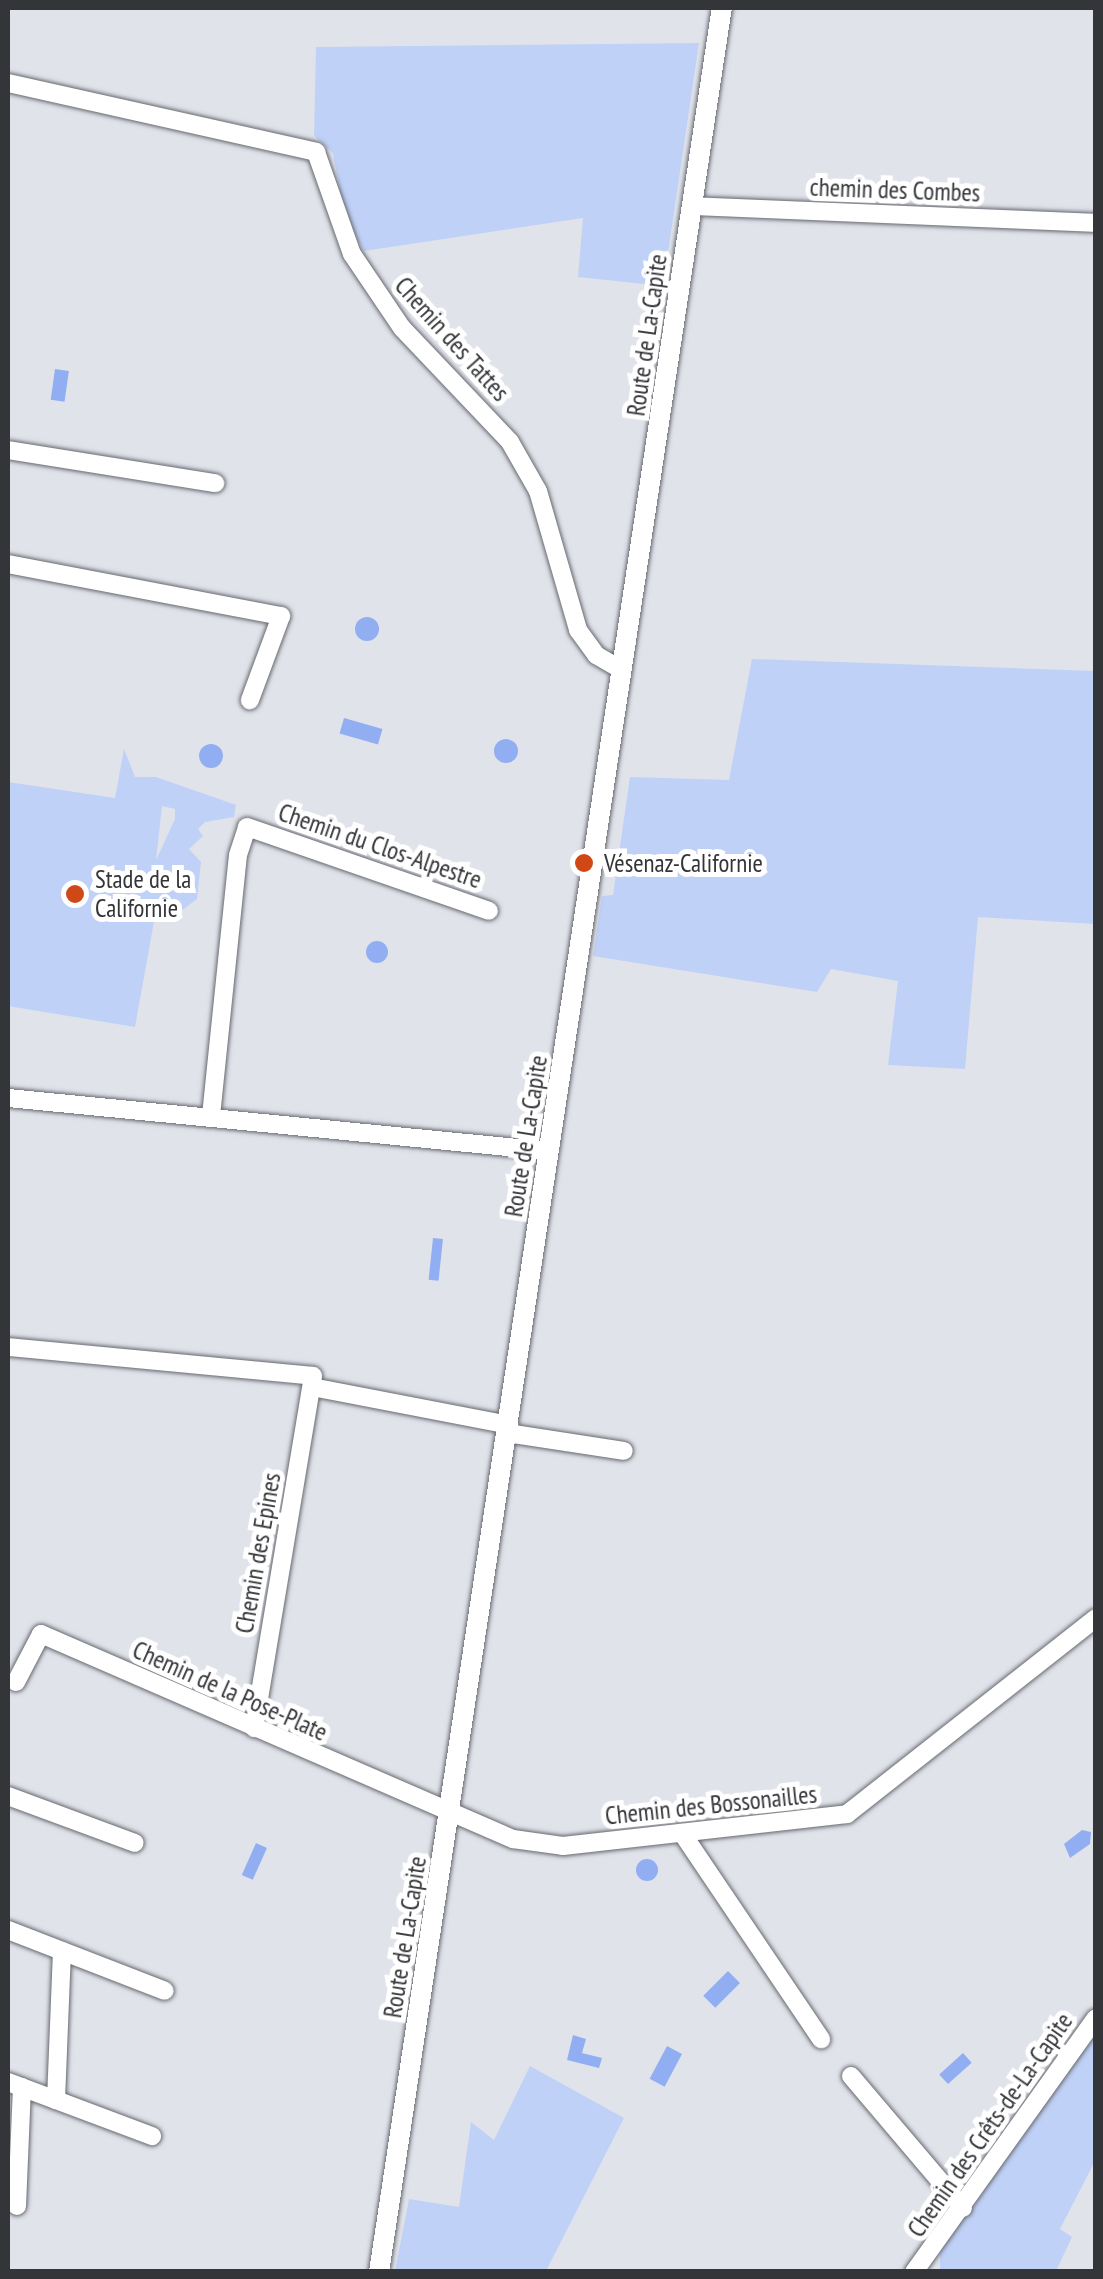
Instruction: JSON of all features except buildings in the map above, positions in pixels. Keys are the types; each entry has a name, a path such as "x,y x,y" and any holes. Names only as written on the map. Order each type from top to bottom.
{"street":[{"name":"Route de La-Capite","path":"379,2272 722,8"},
{"name":"Chemin des Tattes","path":"8,83 316,152 352,254 402,328 510,442 538,491 578,630 596,654 622,670"},
{"name":"chemin des Combes","path":"692,206 1096,223"},
{"path":"8,450 215,484"},
{"path":"8,564 281,616 250,700"},
{"name":"Chemin du Clos-Alpestre","path":"212,1116 247,826 489,911"},
{"path":"8,1098 549,1151"},
{"path":"8,1347 314,1376 312,1387 624,1451"},
{"name":"Chemin des Epines","path":"254,1728 312,1387"},
{"name":"Chemin des Bossonailles","path":"450,1813 534,1845 847,1814 1096,1618"},
{"name":"Chemin de la Pose-Plate","path":"16,1682 41,1634 450,1813"},
{"path":"8,1796 136,1843"},
{"path":"682,1833 821,2039"},
{"path":"8,1930 165,1991"},
{"path":"56,2100 62,1951"},
{"name":"Chemin des Crêts-de-La-Capite","path":"923,2268 1096,2018"},
{"path":"851,2076 963,2208"},
{"path":"17,2206 15,2085 152,2136"}],"shaded area":[{"path":"699,43 663,286 578,277 583,218 364,251 345,218 333,153 314,136 316,47"},
{"path":"752,659 1095,671 1095,924 978,917 965,1069 888,1065 898,981 831,969 817,992 593,956 602,896 613,895 630,777 729,780"},
{"name":"Stade de la Californie","path":"124,749 135,777 156,777 236,805 234,817 205,822 198,829 203,836 189,849 201,862 197,899 181,911 157,905 135,1027 8,1006 8,782 115,798","holes":["162,806 175,809 175,819 156,860"]},
{"path":"1095,2032 1095,2161 1060,2229 1072,2237 1056,2271 940,2272 940,2250"},
{"path":"530,2066 624,2118 546,2271 395,2271 409,2199 459,2207 471,2122 494,2140"}],"water":[{"path":"55,369 69,371 65,402 51,400"},
{"path":"367,617 379,629 367,641 355,629"},
{"path":"344,718 382,729 378,744 340,733"},
{"path":"506,739 518,751 506,763 494,751"},
{"path":"211,744 223,756 211,768 199,756"},
{"path":"377,941 385,944 385,960 377,963 369,960 366,952 369,944"},
{"path":"433,1238 443,1239 439,1281 429,1280"},
{"path":"1082,1830 1091,1832 1090,1844 1070,1858 1064,1844"},
{"path":"256,1843 267,1848 253,1880 242,1875"},
{"path":"647,1859 655,1862 655,1878 647,1881 639,1878 636,1870 639,1862"},
{"path":"728,1971 740,1983 715,2008 703,1996"},
{"path":"573,2035 586,2039 582,2053 602,2058 599,2068 567,2060"},
{"path":"667,2046 682,2054 665,2087 650,2079"},
{"path":"963,2053 972,2063 948,2084 939,2074"}],"place":[{"name":"Vésenaz-Californie","path":"584,863"},
{"name":"Stade de la Californie","path":"75,894"}]}
